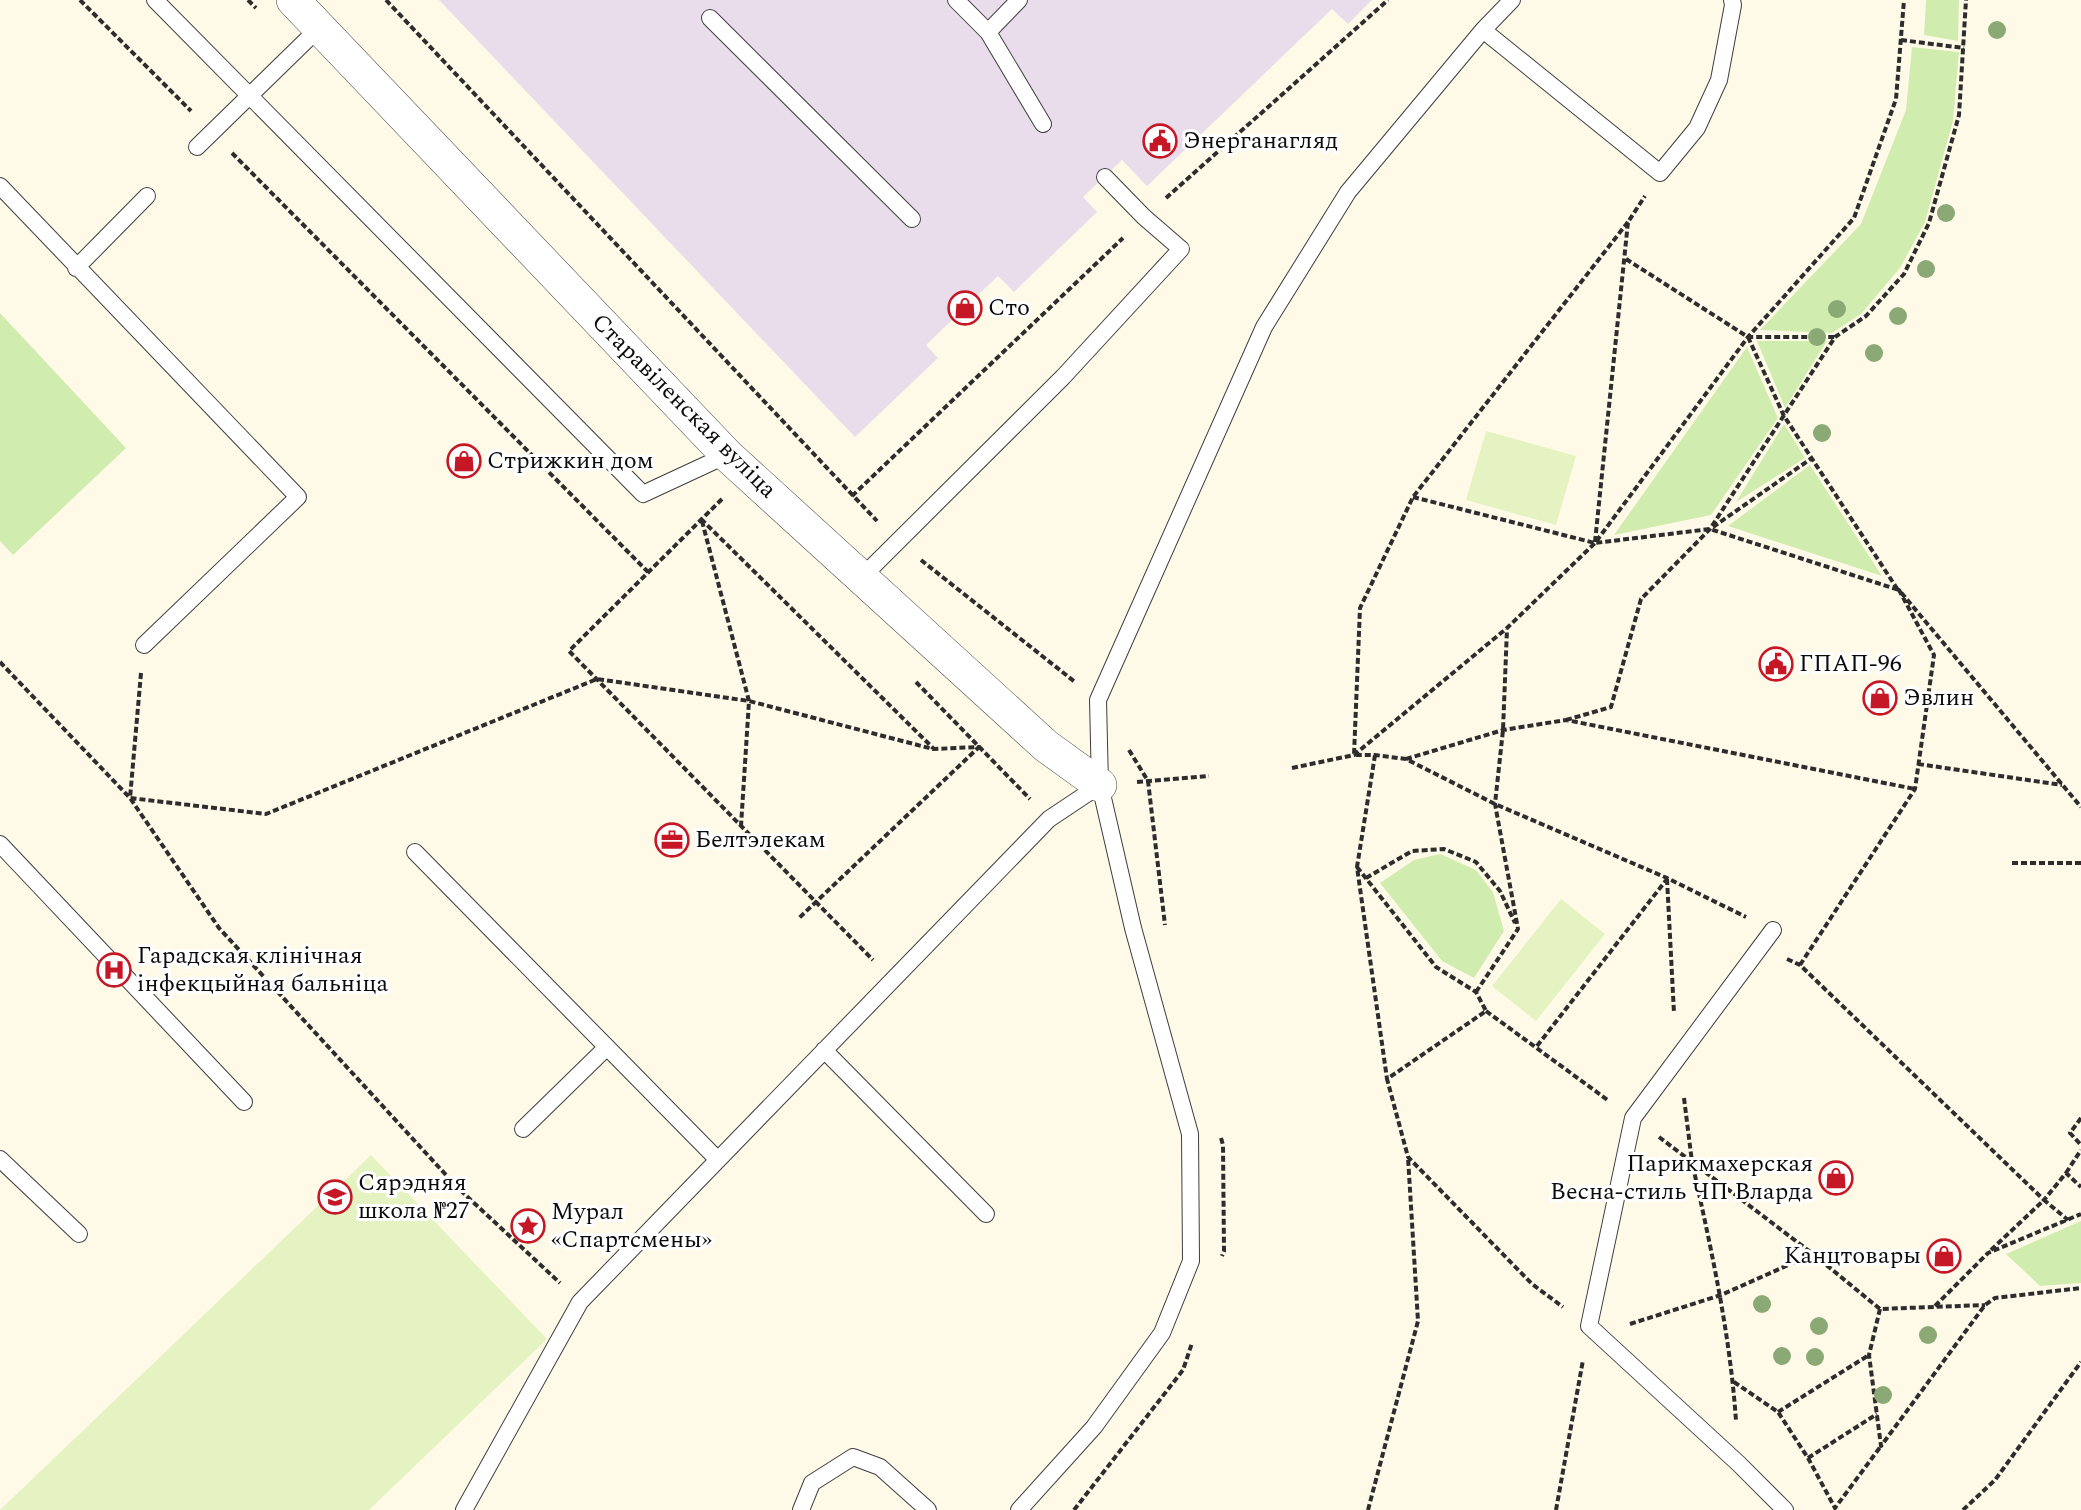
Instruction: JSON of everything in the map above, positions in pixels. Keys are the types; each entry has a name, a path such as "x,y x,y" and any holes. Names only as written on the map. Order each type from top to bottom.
{"street":[{"name":"Старавіленская вуліца","path":"293,0 727,455 1046,746 1101,785"}],"lane":[{"path":"155,0 643,494 727,455"},
{"path":"956,0 988,32 1043,124"},
{"path":"988,32 1019,0"},
{"path":"1019,1510 1094,1427 1162,1333 1191,1261 1190,1134 1133,928 1101,785 1098,700 1264,327 1348,192 1483,30 1512,0"},
{"path":"1483,30 1660,173 1697,128 1719,80 1732,0"},
{"path":"710,18 912,219"},
{"path":"197,147 320,27"},
{"path":"861,578 1063,377 1181,249 1144,217 1105,177"},
{"path":"0,186 76,268 298,497 144,645"},
{"path":"76,268 147,196"},
{"path":"464,1510 580,1302 1049,819 1101,785"},
{"path":"0,844 244,1102"},
{"path":"415,852 718,1160"},
{"path":"1773,930 1633,1118 1589,1326 1739,1464 1785,1510"},
{"path":"523,1130 607,1047"},
{"path":"824,1050 986,1214"},
{"path":"0,1159 79,1234"},
{"path":"801,1510 812,1483 853,1457 880,1467 928,1510"}],"path":[{"path":"80,0 648,572"},
{"path":"386,0 852,496 898,542 1098,700 1148,781"},
{"path":"852,496 1144,217 1388,0"},
{"path":"1354,755 1507,628 1595,543 1748,337 1854,218 1896,99 1904,0"},
{"path":"1710,529 1836,337 1866,316 1904,274 1929,223 1959,115 1966,0"},
{"path":"1901,40 1964,48"},
{"path":"1354,755 1360,608 1413,497 1628,222 1660,173"},
{"path":"1595,543 1628,222"},
{"path":"1626,259 1748,337 1836,337"},
{"path":"1748,337 1784,416 1899,590 1934,656 1915,789 1800,965"},
{"path":"1406,759 1503,730 1566,720 1611,707 1641,599 1710,529 1812,458"},
{"path":"1413,497 1595,543 1710,529 1899,590 2081,807"},
{"path":"723,498 568,651 892,980"},
{"path":"701,519 749,701 741,826"},
{"path":"701,519 933,749"},
{"path":"1476,992 1518,929 1495,804 1503,730 1507,628"},
{"path":"130,798 144,645"},
{"path":"0,662 130,798 219,928 458,1188 580,1302"},
{"path":"130,798 266,814 597,679 749,701 933,749 980,747 798,919"},
{"path":"1566,720 1915,789"},
{"path":"1292,768 1354,755 1406,759 1495,804 1667,878 1773,930"},
{"path":"1368,1510 1418,1321 1408,1157 1387,1078 1357,867 1375,755"},
{"path":"1918,764 2063,785"},
{"path":"1101,785 1209,776"},
{"path":"1366,878 1412,851 1444,849 1476,862 1500,891 1518,929"},
{"path":"2012,863 2081,862"},
{"path":"1357,867 1436,967 1476,992 1486,1011 1537,1046 1692,1162 1813,1254 1880,1309 1985,1305"},
{"path":"1537,1046 1667,878"},
{"path":"1667,878 1677,1059"},
{"path":"1782,956 1800,965 2044,1200 2068,1220"},
{"path":"1387,1078 1486,1011"},
{"path":"1935,1307 2044,1200 2066,1173 2081,1147 2070,1133 2081,1118"},
{"path":"1408,1157 1532,1284 1589,1326 1628,1325 1721,1295 1813,1254"},
{"path":"1692,1162 1721,1295 1733,1382 1739,1464"},
{"path":"2066,1173 2081,1187"},
{"path":"1988,1253 2081,1214"},
{"path":"1733,1382 1778,1412 1808,1458 1835,1509 1985,1305 1995,1298 2081,1288"},
{"path":"1880,1309 1869,1355 1881,1446"},
{"path":"1556,1510 1589,1326"},
{"path":"1778,1412 1869,1355"},
{"path":"1963,1510 1995,1480 2081,1362"},
{"path":"1808,1458 1877,1413"}],"shaded area":[{"path":"439,0 1372,0 1348,24 1332,9 1147,186 1122,160 1083,197 1097,212 1014,292 998,276 926,345 938,358 855,437"}],"green space":[{"path":"1926,0 1959,0 1958,41 1924,35"},
{"path":"1912,47 1959,52 1953,121 1925,222 1900,268 1861,314 1832,333 1760,330 1861,224 1906,110"},
{"path":"0,313 126,448 13,555 0,541"},
{"path":"1757,341 1827,341 1785,408"},
{"path":"1747,347 1778,418 1711,515 1614,535"},
{"path":"1784,424 1805,458 1736,502"},
{"path":"1486,431 1576,456 1556,525 1466,500"},
{"path":"1810,465 1882,576 1728,526"},
{"path":"1440,854 1476,870 1493,892 1504,931 1474,978 1442,961 1380,883 1414,860"},
{"path":"1561,899 1605,934 1536,1021 1492,986"},
{"name":"Сярэдняя школа №27","path":"371,1155 547,1339 369,1510 0,1510"},
{"path":"2081,1221 2081,1283 2040,1286 2006,1254"}],"place":[{"name":"Энерганагляд","path":"1160,141"},
{"name":"Сто","path":"965,308"},
{"name":"Стрижкин дом","path":"464,461"},
{"name":"ГПАП-96","path":"1776,664"},
{"name":"Эвлин","path":"1880,698"},
{"name":"Белтэлекам","path":"672,840"},
{"name":"Гарадская клінічная інфекцыйная бальніца","path":"114,970"},
{"name":"Парикмахерская Весна-стиль ЧП Вларда","path":"1836,1178"},
{"name":"Сярэдняя школа №27","path":"335,1197"},
{"name":"Мурал «Спартсмены»","path":"528,1226"},
{"name":"Канцтовары","path":"1944,1256"}]}
